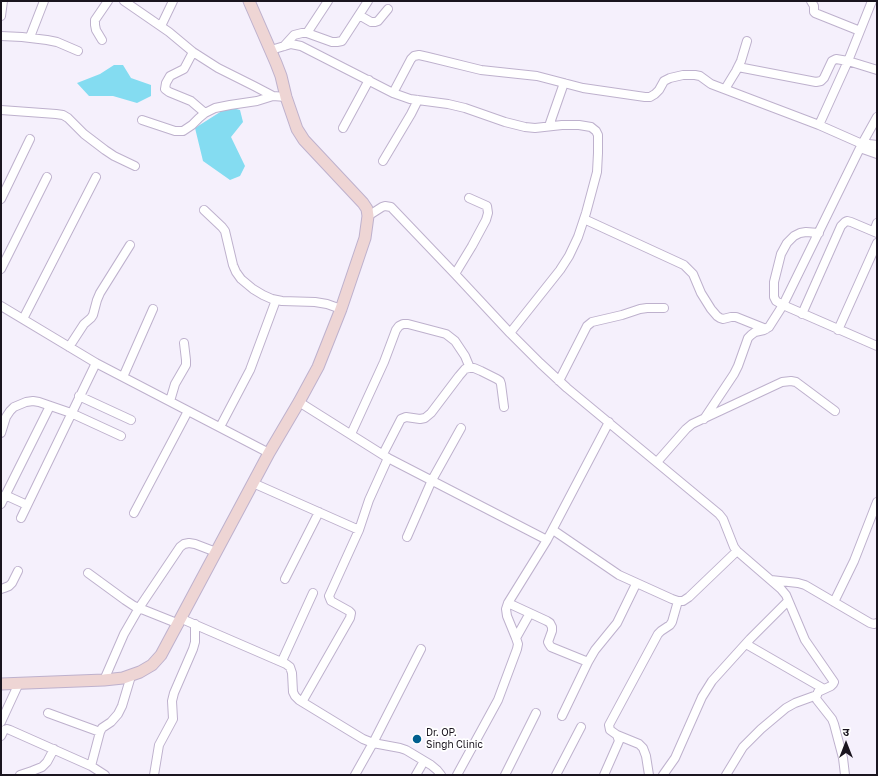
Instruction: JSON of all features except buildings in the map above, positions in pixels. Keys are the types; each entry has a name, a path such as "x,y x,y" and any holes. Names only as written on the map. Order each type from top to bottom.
{"street":[{"path":"1,16 3,1"},
{"path":"30,37 44,1"},
{"path":"102,40 94,25 95,20 108,1"},
{"path":"124,1 179,39 193,52 218,68 273,96"},
{"path":"160,26 174,1"},
{"path":"1,684 123,678 140,672 152,665 161,655 180,622 253,482 318,367 341,309 365,238 368,216 367,209 304,140 297,129 286,97 281,76 249,1"},
{"path":"307,33 328,1"},
{"path":"283,46 294,35 302,32 332,42 342,40 368,1"},
{"path":"811,1 814,6 815,14 860,31"},
{"path":"819,125 848,61 871,1"},
{"path":"359,15 371,22 375,22 378,21 388,9"},
{"path":"1,36 30,37 47,40 57,42 78,51"},
{"path":"725,90 738,67 747,41"},
{"path":"270,50 291,44 301,46 393,93 410,99 448,104 465,108 505,122 525,127 535,128 579,125 591,127 596,131 598,135 597,172 578,237 560,270 510,333"},
{"path":"193,52 184,69 170,76 166,83 165,89 192,101 205,113"},
{"path":"393,93 410,59 419,55 481,70 536,76 583,88 645,97 650,97 655,94 664,81 670,78 683,75 695,75 700,76 711,84 725,90 819,125 862,144 877,154"},
{"path":"738,67 816,82 821,81 824,78 832,61 835,59 848,61 877,70"},
{"path":"342,128 369,80"},
{"path":"550,126 564,83"},
{"path":"142,120 176,131 183,131 205,113 215,108 257,101 273,96 286,97"},
{"path":"383,161 418,100"},
{"path":"1,110 63,115 84,134 114,156 135,166"},
{"path":"704,419 734,374 748,338 755,332 766,329 783,305 862,144 877,117"},
{"path":"1,199 30,139"},
{"path":"862,144 877,145"},
{"path":"22,319 96,177"},
{"path":"1,269 47,178"},
{"path":"455,274 486,220 488,212 487,206 469,198"},
{"path":"368,216 382,207 391,207 510,333 559,381 719,514 723,519 737,551 786,595 805,640 834,682 831,686 818,692 817,695 786,708 761,729 743,747 726,775"},
{"path":"204,210 222,227 225,232 236,272 241,279 253,289 276,300 315,302 341,309"},
{"path":"584,219 684,265 693,274 708,306 720,318 736,316 766,329"},
{"path":"802,314 841,226 847,221 876,229"},
{"path":"819,233 800,233 787,242 781,254 774,282 774,298 776,301 802,314 877,346"},
{"path":"838,330 877,243"},
{"path":"69,347 84,324 93,315 100,293 130,245"},
{"path":"220,427 250,370 276,300"},
{"path":"1,306 96,363 269,453"},
{"path":"559,381 587,326 592,322 640,309 664,308"},
{"path":"124,377 153,309"},
{"path":"352,434 399,326 408,324 446,334 455,341 465,356 470,368"},
{"path":"170,401 175,384 186,365 184,343"},
{"path":"21,518 96,363"},
{"path":"302,702 350,618 351,613 349,610 331,601 329,596 359,530 369,500 401,419 406,417 420,419 425,418 431,413 462,372 465,369 470,368 481,371 497,378 500,381 504,407"},
{"path":"657,462 689,426 786,381 796,382 835,411"},
{"path":"79,396 131,420"},
{"path":"1,433 6,417 14,407 33,401 71,413 121,436"},
{"path":"299,402 386,456 547,540"},
{"path":"1,504 50,406"},
{"path":"134,513 188,411"},
{"path":"457,775 498,700 517,648 516,638 507,616 506,609 508,603 553,530 609,422"},
{"path":"407,537 432,480 461,428"},
{"path":"253,482 359,530"},
{"path":"5,495 27,505"},
{"path":"834,602 854,561 877,502"},
{"path":"285,579 319,512"},
{"path":"553,530 611,570 636,584 678,601 683,601 689,597 737,551"},
{"path":"104,680 124,634 138,608 180,547 189,543 216,552"},
{"path":"1,589 12,583 18,571"},
{"path":"88,573 138,608 180,622 195,624 282,661 290,667 292,673 293,692 302,702 363,739 373,743 400,748 424,761 437,770 441,775"},
{"path":"770,580 805,585 870,623 877,623"},
{"path":"562,716 588,662 595,650 617,623 636,584"},
{"path":"282,661 313,593"},
{"path":"649,775 643,748 639,744 617,735 610,730 610,722 658,634 672,622 678,601"},
{"path":"663,775 677,754 706,689 746,644 788,601"},
{"path":"508,603 550,623 552,631 548,642 551,647 588,662"},
{"path":"516,638 530,613"},
{"path":"154,775 159,745 174,719 172,700 174,692 195,642 195,624"},
{"path":"746,644 824,689"},
{"path":"355,775 421,649"},
{"path":"91,766 100,732 105,725 111,722 118,714 131,676"},
{"path":"19,683 2,729 10,730 54,749 91,766 105,775"},
{"path":"817,695 817,700 832,719 834,724 843,758 845,775"},
{"path":"48,713 100,732"},
{"path":"505,775 536,713"},
{"path":"556,775 581,727"},
{"path":"604,775 618,744 619,738 617,735"},
{"path":"20,775 42,767 47,762 54,749"},
{"path":"416,775 424,761"}],"water":[{"path":"114,65 123,65 131,78 151,85 151,96 137,103 113,96 89,96 77,83 100,74"},
{"path":"228,107 240,110 243,122 231,137 245,166 240,176 230,180 203,161 195,128"}],"place":[{"name":"Dr. OP. Singh Clinic","path":"417,739"}]}
